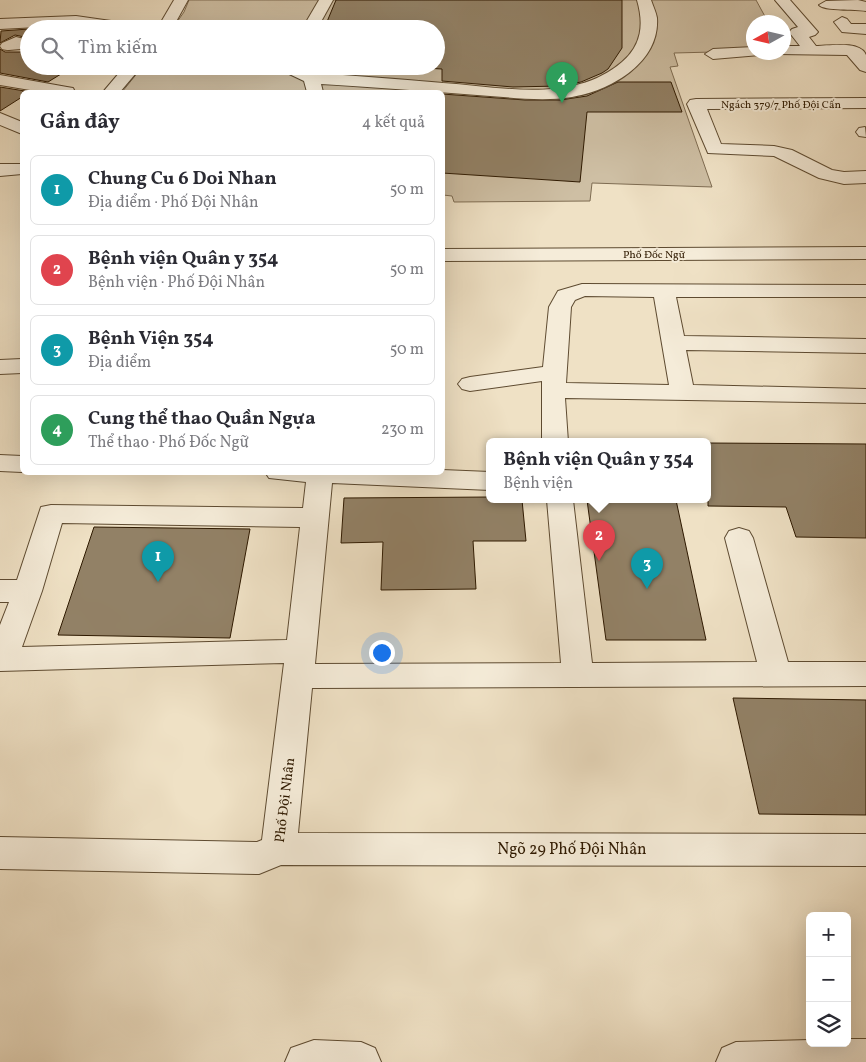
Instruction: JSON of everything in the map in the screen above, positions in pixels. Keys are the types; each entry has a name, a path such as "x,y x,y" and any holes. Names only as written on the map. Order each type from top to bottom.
{"street":[{"path":"169,20 181,0"},
{"path":"314,20 326,0"},
{"path":"298,75 313,85 528,93 572,92 594,87 614,77 644,50 650,30 644,0"},
{"path":"782,0 810,32 798,32 810,50"},
{"path":"826,5 856,4 866,7"},
{"path":"842,22 847,30 866,29"},
{"path":"0,24 20,23"},
{"path":"8,46 16,42 20,43"},
{"path":"791,51 854,51 866,66"},
{"path":"713,54 746,52"},
{"path":"113,90 126,75"},
{"path":"0,80 56,90"},
{"name":"Ngách 379/7 Phố Đội Cấn","path":"863,182 826,174 786,154 770,143 714,149 696,104 866,103"},
{"path":"3,119 20,115"},
{"path":"3,119 20,127"},
{"path":"0,170 20,168"},
{"path":"759,253 771,291"},
{"name":"Phố Đốc Ngữ","path":"445,255 866,253"},
{"path":"555,438 554,381 560,307 566,296 582,290 866,290"},
{"path":"664,291 684,394"},
{"path":"674,343 866,346"},
{"path":"0,367 20,366"},
{"path":"470,384 554,381 684,394 866,396"},
{"path":"0,463 20,464"},
{"name":"Phố Đội Nhân","path":"0,853 259,858 279,849 319,475"},
{"path":"362,475 486,481"},
{"path":"560,503 578,676"},
{"path":"314,518 51,514 14,591 1,659 299,664 578,676 866,674"},
{"path":"738,538 776,675"},
{"name":"Ngõ 29 Phố Đội Nhân","path":"279,849 866,850"},
{"path":"736,1062 866,1059"},
{"path":"305,1062 314,1060 360,1062"}],"shaded area":[{"path":"189,0 756,0 764,15 746,15 746,51 674,53 678,66 670,67 712,187 592,183 590,201 454,202 452,196 445,195 445,90 124,90 136,75 445,75 445,20 178,20"}],"building":[{"path":"336,0 622,0 622,48 608,69 581,82 559,86 513,87 442,81 442,75 445,75 445,20 328,20"},
{"path":"20,30 20,36 15,35 0,43 1,31"},
{"path":"0,49 5,52 20,52 20,75 59,75 48,82 0,73"},
{"path":"618,82 671,82 682,112 587,112 580,182 445,173 445,94 525,100 560,100 587,96"},
{"path":"0,87 20,90 20,98 0,111"},
{"path":"711,443 866,444 866,538 796,537 786,507 708,506 708,503 711,503"},
{"path":"486,497 486,503 522,503 526,541 473,541 476,589 381,590 383,542 341,543 344,498"},
{"path":"587,503 677,503 706,640 606,640"},
{"path":"94,527 250,529 230,638 58,635"},
{"path":"733,698 866,700 866,815 759,814"}],"place":[{"name":"Cung thể thao Quần Ngựa","path":"562,103"},
{"name":"Bệnh viện Quân y 354","path":"599,561"},
{"name":"Chung Cu 6 Doi Nhan","path":"158,582"},
{"name":"Bệnh Viện 354","path":"647,589"}]}
